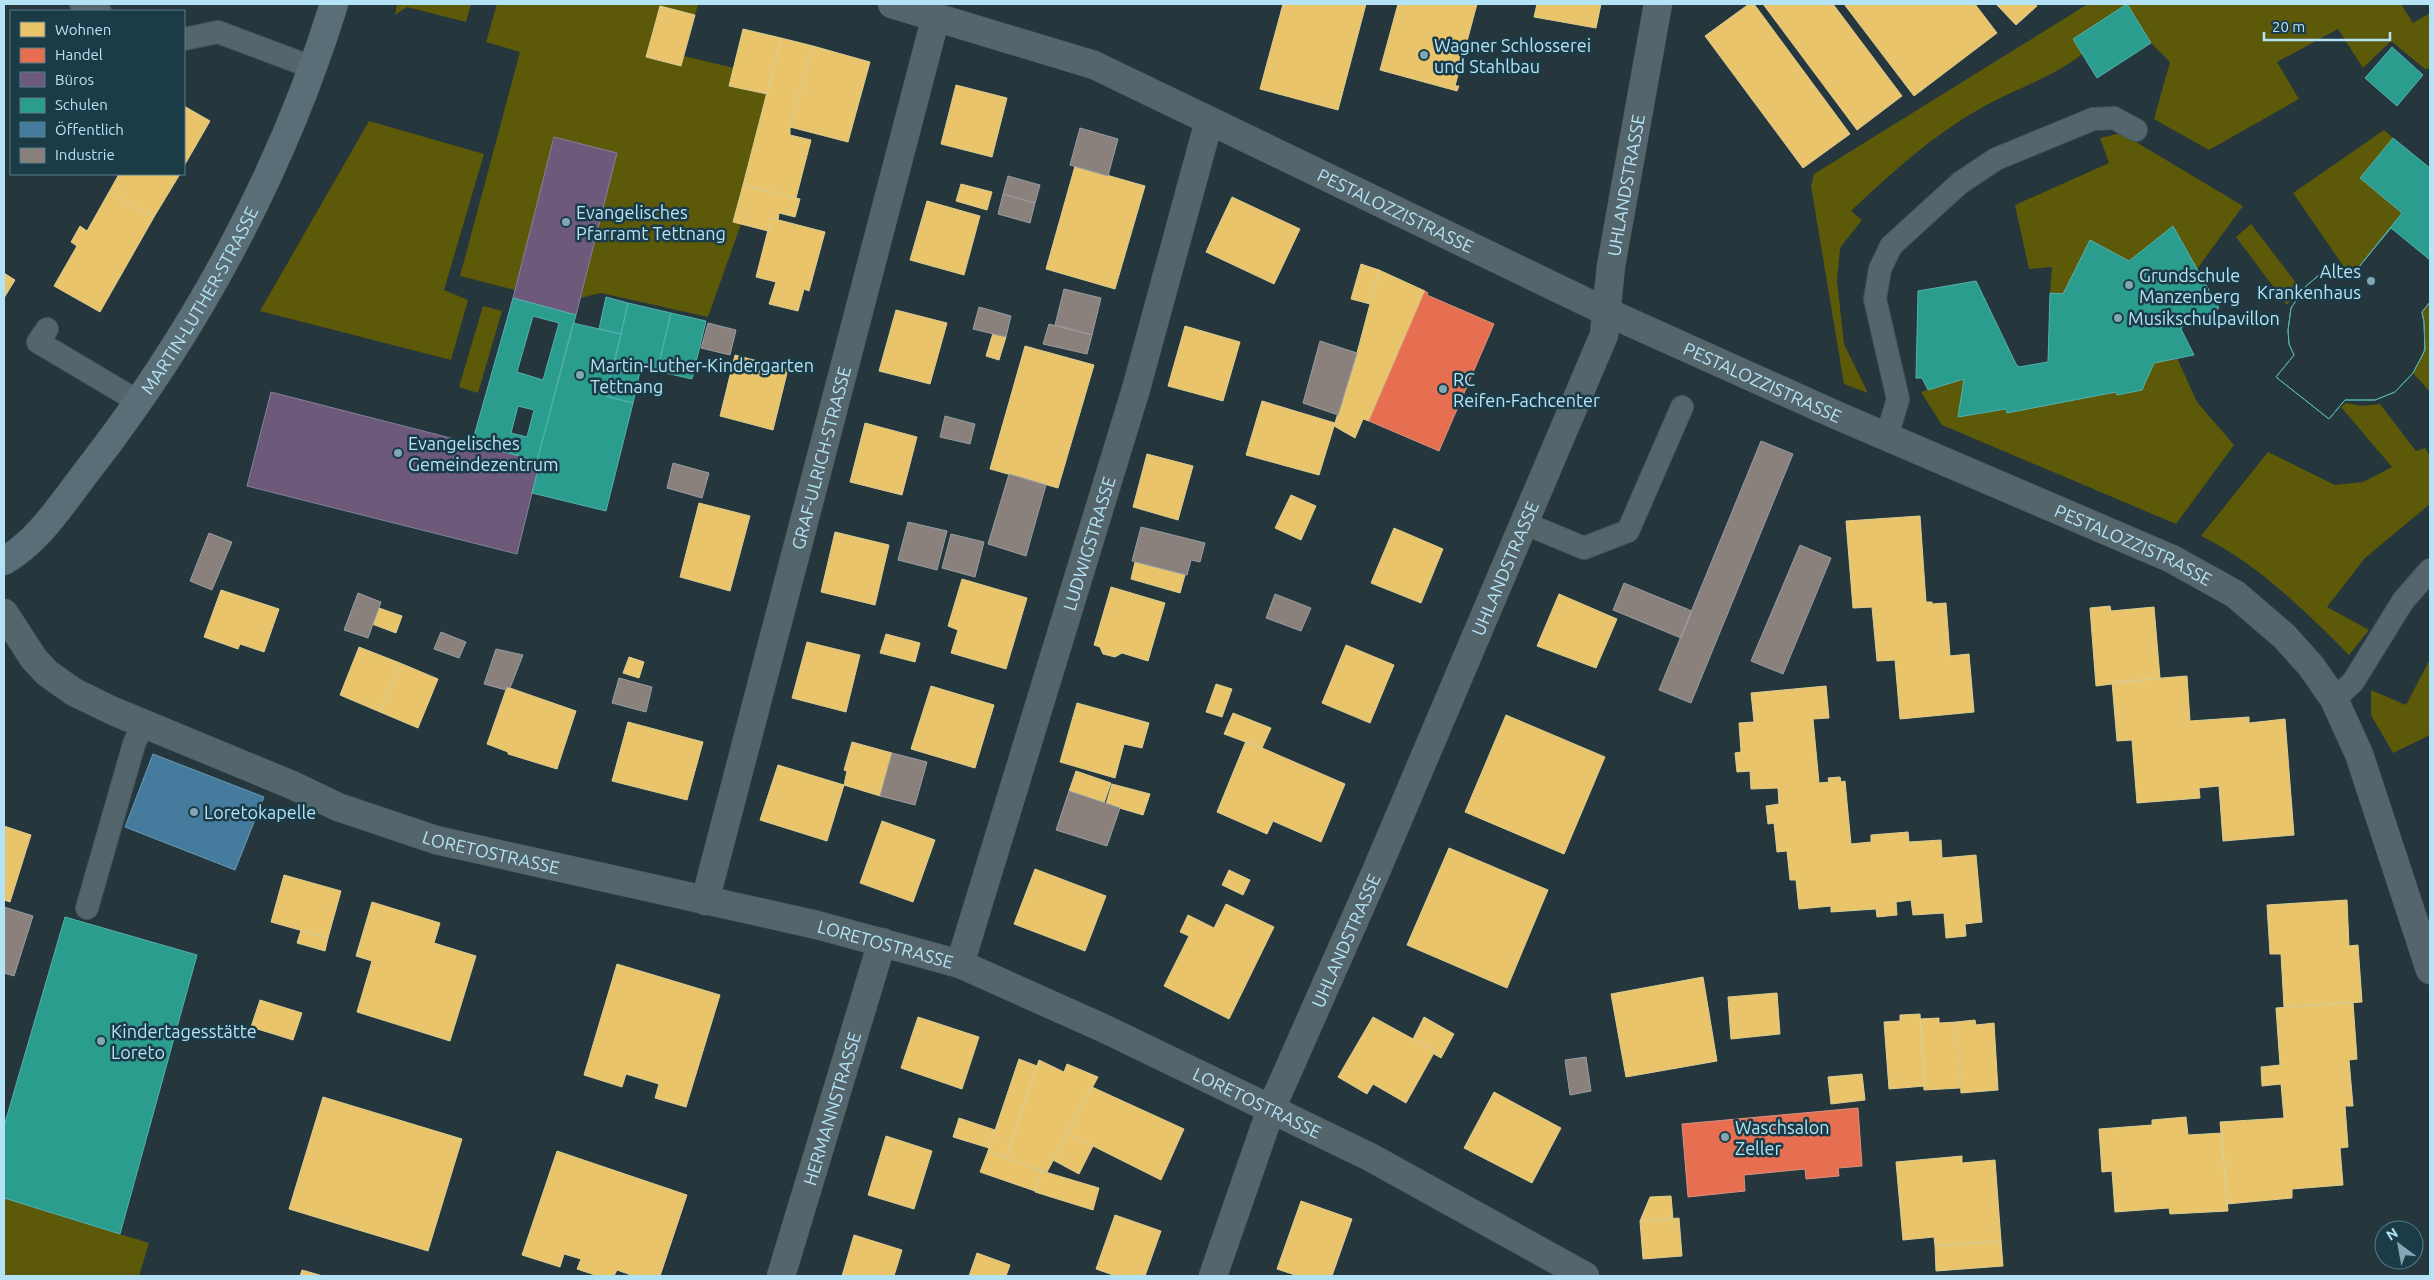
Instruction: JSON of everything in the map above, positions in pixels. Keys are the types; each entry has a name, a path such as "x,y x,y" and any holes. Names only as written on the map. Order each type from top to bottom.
{"main road":[{"name":"MARTIN-LUTHER-STRASSE","path":"4,561 34,538 139,402 200,306 237,238 285,140 314,68 334,4"}],"street":[{"name":"PESTALOZZISTRASSE","path":"892,4 1094,65 1607,312 2172,559 2235,594 2284,636 2311,666 2334,700 2359,754 2430,970"},
{"name":"UHLANDSTRASSE","path":"1213,1276 1271,1109 1374,876 1604,336 1611,266 1658,4"},
{"name":"GRAF-ULRICH-STRASSE","path":"705,901 936,16"},
{"name":"LUDWIGSTRASSE","path":"960,964 1136,389 1209,121"},
{"name":"LORETOSTRASSE","path":"4,613 34,659 47,673 74,692 143,724 265,773 338,807 436,840 705,901 753,910 882,942 960,964 1103,1028 1370,1157 1585,1276"},
{"name":"HERMANNSTRASSE","path":"781,1276 882,942"}],"lane":[{"path":"81,4 97,10"},
{"path":"185,39 218,32 314,68"},
{"path":"1887,436 1898,400 1875,298 1880,270 1891,246 1960,183 1996,159 2093,119 2114,118 2136,130"},
{"path":"47,328 38,342 139,402"},
{"path":"1524,523 1584,548 1628,531 1682,406"},
{"path":"2334,700 2353,682 2403,601 2430,570"},
{"path":"87,908 134,744 143,724"}],"shaded area":[{"path":"397,4 471,4 466,22 407,7 395,15"},
{"path":"497,4 698,4 695,15 660,6 646,57 681,66 684,56 734,68 730,86 767,94 733,221 741,224 708,317 601,293 580,298 617,153 555,137 515,290 460,276 520,52 486,42"},
{"path":"2088,4 2401,4 2413,23 2430,13 2430,68 2425,69 2391,41 2363,68 2338,29 2277,62 2299,99 2209,150 2154,119 2170,62 2151,43 2127,5 2073,39 2082,54 2060,69 1981,108 1946,130 1897,169 1851,211 1862,220 1840,248 1837,281 1844,344 1868,393 1844,384 1811,186 1814,174"},
{"path":"369,121 484,154 444,290 468,300 451,360 260,311"},
{"path":"2384,130 2393,138 2360,178 2402,213 2358,268 2344,267 2293,193"},
{"path":"2121,133 2243,206 2197,269 2173,226 2129,261 2063,294 2050,293 2052,267 2029,269 2015,205 2109,163 2100,138"},
{"path":"2251,224 2300,288 2287,305 2236,237"},
{"path":"2430,302 2430,392 2413,373 2421,358 2425,344 2422,312"},
{"path":"483,306 502,311 478,393 459,387"},
{"path":"2177,358 2197,402 2234,445 2176,524 1942,425 1921,392 1964,379 1958,417 2006,409 2007,412 2116,392 2154,363"},
{"path":"2346,403 2362,406 2380,404 2416,451 2425,448 2430,456 2430,504 2365,558 2327,607 2369,630 2349,655 2280,589 2242,560 2201,536 2268,452 2335,485 2363,482 2392,467 2341,407"},
{"path":"2430,659 2430,735 2393,753 2371,715 2371,690 2406,705"},
{"path":"4,1198 149,1243 139,1276 4,1276"}],"building: Wohnen":[{"path":"1283,4 1366,4 1338,110 1260,89"},
{"name":"Wagner Schlosserei und Stahlbau","path":"1398,4 1477,4 1455,86 1459,86 1457,91 1380,70"},
{"path":"1537,4 1601,4 1596,28 1534,17"},
{"path":"1749,4 1754,4 1850,134 1803,168 1705,36"},
{"path":"1763,4 1833,4 1902,96 1857,130"},
{"path":"1844,4 1975,4 1997,33 1914,96"},
{"path":"1996,4 2034,4 2037,6 2016,25"},
{"path":"660,6 695,15 681,66 646,57"},
{"path":"743,29 781,38 767,94 729,86"},
{"path":"781,38 813,46 790,127 790,135 811,140 796,198 743,185"},
{"path":"813,46 870,62 848,142 790,127"},
{"path":"956,85 1007,98 992,157 941,144"},
{"path":"185,107 210,121 185,164"},
{"path":"1075,166 1145,186 1115,289 1046,269"},
{"path":"118,175 179,175 154,217 109,192"},
{"path":"961,184 992,192 987,210 956,201"},
{"path":"743,185 800,199 795,217 779,213 778,220 771,218 768,231 733,222"},
{"path":"109,192 154,217 100,312 54,286 77,246 71,242 80,226 87,231"},
{"path":"1232,197 1300,229 1274,284 1206,252"},
{"path":"927,201 980,216 964,275 910,260"},
{"path":"771,218 825,232 809,291 804,289 798,311 769,304 776,282 756,277"},
{"path":"1361,264 1379,270 1370,304 1351,299"},
{"path":"1379,270 1425,291 1369,421 1363,419 1355,438 1334,426 1357,353"},
{"path":"4,273 15,280 4,298"},
{"path":"896,310 947,323 930,384 879,371"},
{"path":"1185,326 1240,342 1223,401 1168,386"},
{"path":"993,333 1006,337 999,360 986,356"},
{"path":"1025,346 1094,365 1058,488 990,469"},
{"path":"735,355 788,369 773,430 720,416"},
{"path":"1262,401 1335,423 1319,475 1246,455"},
{"path":"865,423 917,437 902,495 850,482"},
{"path":"1147,454 1193,466 1178,520 1133,507"},
{"path":"1291,495 1316,506 1301,540 1275,528"},
{"path":"699,503 750,516 730,591 680,577"},
{"path":"1920,516 1926,602 1932,602 1932,604 1946,603 1950,656 1969,654 1974,712 1900,719 1895,660 1877,661 1872,607 1853,608 1846,521"},
{"path":"1394,528 1443,549 1421,603 1371,583"},
{"path":"835,532 889,545 875,605 821,592"},
{"path":"1135,562 1185,575 1180,593 1131,579"},
{"path":"962,579 1027,598 1006,669 951,653 958,630 948,626"},
{"path":"1111,587 1165,603 1148,661 1122,653 1115,657 1103,654 1100,647 1094,645"},
{"path":"221,590 279,609 264,652 240,644 238,649 204,637"},
{"path":"1559,594 1617,619 1596,668 1537,646"},
{"path":"2110,606 2111,611 2154,607 2160,678 2096,686 2090,608"},
{"path":"379,608 402,616 396,633 372,624"},
{"path":"886,634 920,643 915,662 880,653"},
{"path":"807,642 860,655 846,712 792,698"},
{"path":"1346,645 1394,665 1370,723 1322,703"},
{"path":"359,647 400,663 380,712 340,695"},
{"path":"629,657 644,662 639,678 623,673"},
{"path":"400,663 438,679 418,728 380,712"},
{"path":"2187,676 2190,721 2249,717 2249,723 2285,719 2294,835 2223,841 2219,786 2199,788 2200,798 2137,803 2132,740 2117,741 2112,682"},
{"path":"1216,684 1232,689 1222,717 1206,712"},
{"path":"931,686 994,705 975,768 911,749"},
{"path":"1826,686 1829,718 1813,719 1819,783 1829,782 1828,778 1840,777 1841,782 1845,781 1851,844 1871,842 1871,835 1908,832 1909,842 1941,840 1942,858 1976,855 1982,922 1965,924 1966,936 1946,938 1944,913 1913,915 1911,900 1896,902 1897,915 1877,917 1876,909 1831,912 1831,906 1799,909 1796,880 1790,880 1787,851 1777,852 1774,823 1768,824 1766,806 1779,804 1778,788 1751,789 1750,771 1737,772 1735,753 1741,752 1739,723 1754,722 1751,693"},
{"path":"507,687 576,711 557,769 508,754 508,752 487,744"},
{"path":"1077,703 1149,723 1142,748 1124,744 1115,778 1060,762"},
{"path":"1233,713 1271,728 1262,748 1224,734"},
{"path":"1506,715 1605,757 1564,854 1465,812"},
{"path":"628,722 703,742 687,800 612,781"},
{"path":"1246,741 1345,784 1321,842 1273,821 1267,834 1217,812"},
{"path":"852,742 892,753 880,796 844,785 847,771 844,770"},
{"path":"778,765 844,785 827,841 760,820"},
{"path":"1076,771 1111,783 1104,803 1069,791"},
{"path":"1112,784 1150,794 1143,815 1106,804"},
{"path":"882,821 935,840 913,902 860,883"},
{"path":"4,826 31,835 10,902 4,900"},
{"path":"1449,848 1548,890 1507,988 1407,945"},
{"path":"1035,869 1106,896 1085,951 1014,924"},
{"path":"1229,870 1250,880 1243,895 1222,885"},
{"path":"284,875 341,891 328,938 271,922"},
{"path":"2347,900 2349,946 2358,945 2362,1002 2284,1007 2281,954 2270,954 2267,905"},
{"path":"372,902 440,923 434,943 476,956 450,1041 357,1012 372,961 356,956"},
{"path":"1226,904 1274,927 1229,1019 1164,986 1189,936 1180,932 1188,915 1214,928"},
{"path":"301,930 328,938 325,951 297,943"},
{"path":"617,964 720,995 686,1107 655,1098 659,1084 626,1074 622,1087 584,1075"},
{"path":"1703,977 1717,1061 1626,1077 1611,994"},
{"path":"1777,993 1780,1034 1731,1039 1728,997"},
{"path":"260,1000 302,1013 293,1040 251,1027"},
{"path":"2353,1002 2357,1059 2349,1060 2353,1106 2345,1106 2348,1147 2340,1148 2343,1185 2292,1189 2292,1198 2227,1204 2220,1122 2284,1118 2281,1084 2262,1086 2261,1067 2280,1065 2276,1008"},
{"path":"1920,1014 1925,1086 1889,1089 1884,1022 1900,1021 1900,1015"},
{"path":"918,1017 979,1037 962,1089 901,1068"},
{"path":"1373,1017 1435,1051 1406,1103 1373,1084 1367,1094 1338,1077"},
{"path":"1424,1017 1454,1034 1441,1058 1434,1054 1435,1051 1413,1039"},
{"path":"1939,1018 1939,1023 1956,1022 1960,1088 1924,1090 1920,1019"},
{"path":"1975,1020 1976,1025 1994,1023 1998,1090 1961,1093 1956,1022"},
{"path":"1019,1059 1037,1066 1006,1158 988,1151"},
{"path":"1039,1060 1064,1072 1067,1064 1098,1077 1047,1172 1006,1158"},
{"path":"1862,1074 1865,1100 1831,1104 1828,1077"},
{"path":"1092,1087 1184,1129 1161,1180 1067,1133"},
{"path":"1494,1092 1561,1128 1532,1183 1464,1148"},
{"path":"323,1097 462,1139 428,1251 289,1209"},
{"path":"2186,1117 2188,1135 2222,1133 2228,1211 2170,1214 2169,1208 2115,1212 2112,1171 2102,1172 2099,1129 2152,1125 2152,1120"},
{"path":"959,1118 995,1130 989,1148 953,1137"},
{"path":"1067,1133 1093,1146 1079,1174 1053,1160"},
{"path":"886,1136 932,1151 914,1209 868,1195"},
{"path":"557,1151 687,1195 660,1276 634,1276 617,1270 614,1276 598,1276 577,1269 581,1259 564,1254 560,1267 522,1255"},
{"path":"988,1151 1042,1171 1035,1191 980,1172"},
{"path":"1962,1156 1962,1163 1995,1160 2001,1241 1935,1246 1934,1237 1903,1240 1896,1162"},
{"path":"1042,1171 1099,1188 1093,1210 1035,1192"},
{"path":"1671,1196 1673,1219 1640,1221 1650,1197"},
{"path":"1301,1201 1352,1219 1332,1276 1298,1276 1277,1269"},
{"path":"1115,1215 1161,1231 1145,1276 1116,1276 1096,1269"},
{"path":"1679,1218 1682,1256 1643,1259 1640,1221"},
{"path":"854,1235 902,1250 894,1276 842,1276"},
{"path":"2001,1241 2003,1266 1936,1271 1935,1246"},
{"path":"977,1253 1010,1265 1006,1276 969,1276"},
{"path":"302,1270 323,1276 300,1276"}],"building: Handel":[{"path":"1425,291 1428,293 1427,295 1494,324 1439,451 1369,421"},
{"path":"1858,1108 1862,1166 1838,1168 1839,1176 1806,1179 1805,1169 1744,1175 1745,1191 1688,1197 1682,1124"}],"building: Büros":[{"name":"Evangelisches Pfarramt Tettnang","path":"554,137 617,153 576,315 513,298"},
{"path":"271,392 540,461 517,554 247,486"}],"building: Schulen":[{"path":"2127,4 2151,43 2097,78 2073,39"},
{"path":"2392,47 2423,75 2397,106 2365,78"},
{"name":"Altes Krankenhaus","path":"2393,138 2430,168 2430,302 2422,312 2425,350 2413,373 2395,392 2375,400 2345,400 2329,419 2276,377 2294,355 2289,344 2288,330 2291,308 2306,286 2319,275 2344,267 2358,268 2402,213 2360,178"},
{"name":"Musikschulpavillon","path":"2173,226 2219,308 2200,323 2189,314 2181,329 2194,355 2154,363 2142,390 2117,395 2116,392 2007,413 2006,409 1958,417 1964,379 1928,390 1922,378 1916,378 1918,291 1976,281 2016,364 2019,367 2048,362 2050,293 2063,294 2090,240 2129,261"},
{"name":"Altes Krankenhaus","path":"2391,228 2430,260 2430,302 2422,312 2425,350 2413,373 2395,392 2375,400 2345,400 2329,419 2276,377 2294,355 2289,344 2288,330 2291,308 2306,286 2319,275 2344,267 2358,268"},
{"path":"606,297 628,303 621,334 599,329"},
{"path":"513,298 576,315 537,461 472,443","holes":["533,316 559,323 543,380 517,372","518,406 534,410 527,437 511,433"]},
{"path":"628,303 671,313 657,371 615,361"},
{"path":"671,313 706,321 692,379 657,371"},
{"path":"573,323 621,334 605,396 633,403 606,511 532,493 540,461 537,461"},
{"path":"615,361 641,367 633,403 605,396"},
{"name":"Kindertagesstätte Loreto","path":"65,917 197,955 120,1234 4,1198 4,1126"}],"building: Öffentlich":[{"name":"Loretokapelle","path":"153,754 264,797 235,870 125,827"}],"building: Industrie":[{"path":"1080,128 1118,139 1108,176 1070,165"},
{"path":"1008,176 1040,185 1035,203 1003,194"},
{"path":"1003,194 1035,203 1030,223 998,214"},
{"path":"1064,289 1101,298 1092,335 1055,325"},
{"path":"979,307 1011,316 1006,337 973,329"},
{"path":"708,323 736,330 730,355 701,348"},
{"path":"1049,324 1092,335 1087,354 1043,344"},
{"path":"1320,341 1357,353 1338,415 1303,403"},
{"path":"945,416 975,424 970,444 940,437"},
{"path":"1761,441 1793,454 1691,703 1659,690"},
{"path":"673,463 709,473 702,498 667,488"},
{"path":"1009,474 1046,485 1026,556 988,544"},
{"path":"908,522 947,531 937,570 898,560"},
{"path":"1141,527 1205,543 1200,562 1191,560 1187,575 1132,561"},
{"path":"209,533 232,542 212,590 190,581"},
{"path":"951,534 984,542 975,577 942,568"},
{"path":"1800,545 1831,558 1783,674 1751,661"},
{"path":"1624,583 1692,611 1681,638 1613,610"},
{"path":"358,593 381,602 368,638 344,630"},
{"path":"1275,594 1311,608 1301,631 1266,618"},
{"path":"441,632 466,642 459,658 434,649"},
{"path":"496,649 523,655 510,688 507,687 506,690 484,684"},
{"path":"619,678 652,687 646,712 612,703"},
{"path":"892,753 927,762 915,805 880,796"},
{"path":"1069,791 1120,808 1107,846 1056,830"},
{"path":"4,907 33,916 14,976 4,973"},
{"path":"1586,1057 1591,1091 1570,1095 1565,1060"}],"place":[{"name":"Wagner Schlosserei und Stahlbau","path":"1424,55"},
{"name":"Evangelisches Pfarramt Tettnang","path":"566,222"},
{"name":"Altes Krankenhaus","path":"2371,281"},
{"name":"Grundschule Manzenberg","path":"2129,285"},
{"name":"Musikschulpavillon","path":"2118,318"},
{"name":"Martin-Luther-Kindergarten Tettnang","path":"580,375"},
{"name":"RC Reifen-Fachcenter","path":"1443,389"},
{"name":"Evangelisches Gemeindezentrum","path":"398,453"},
{"name":"Loretokapelle","path":"194,812"},
{"name":"Kindertagesstätte Loreto","path":"101,1041"},
{"name":"Waschsalon Zeller","path":"1725,1137"}]}
